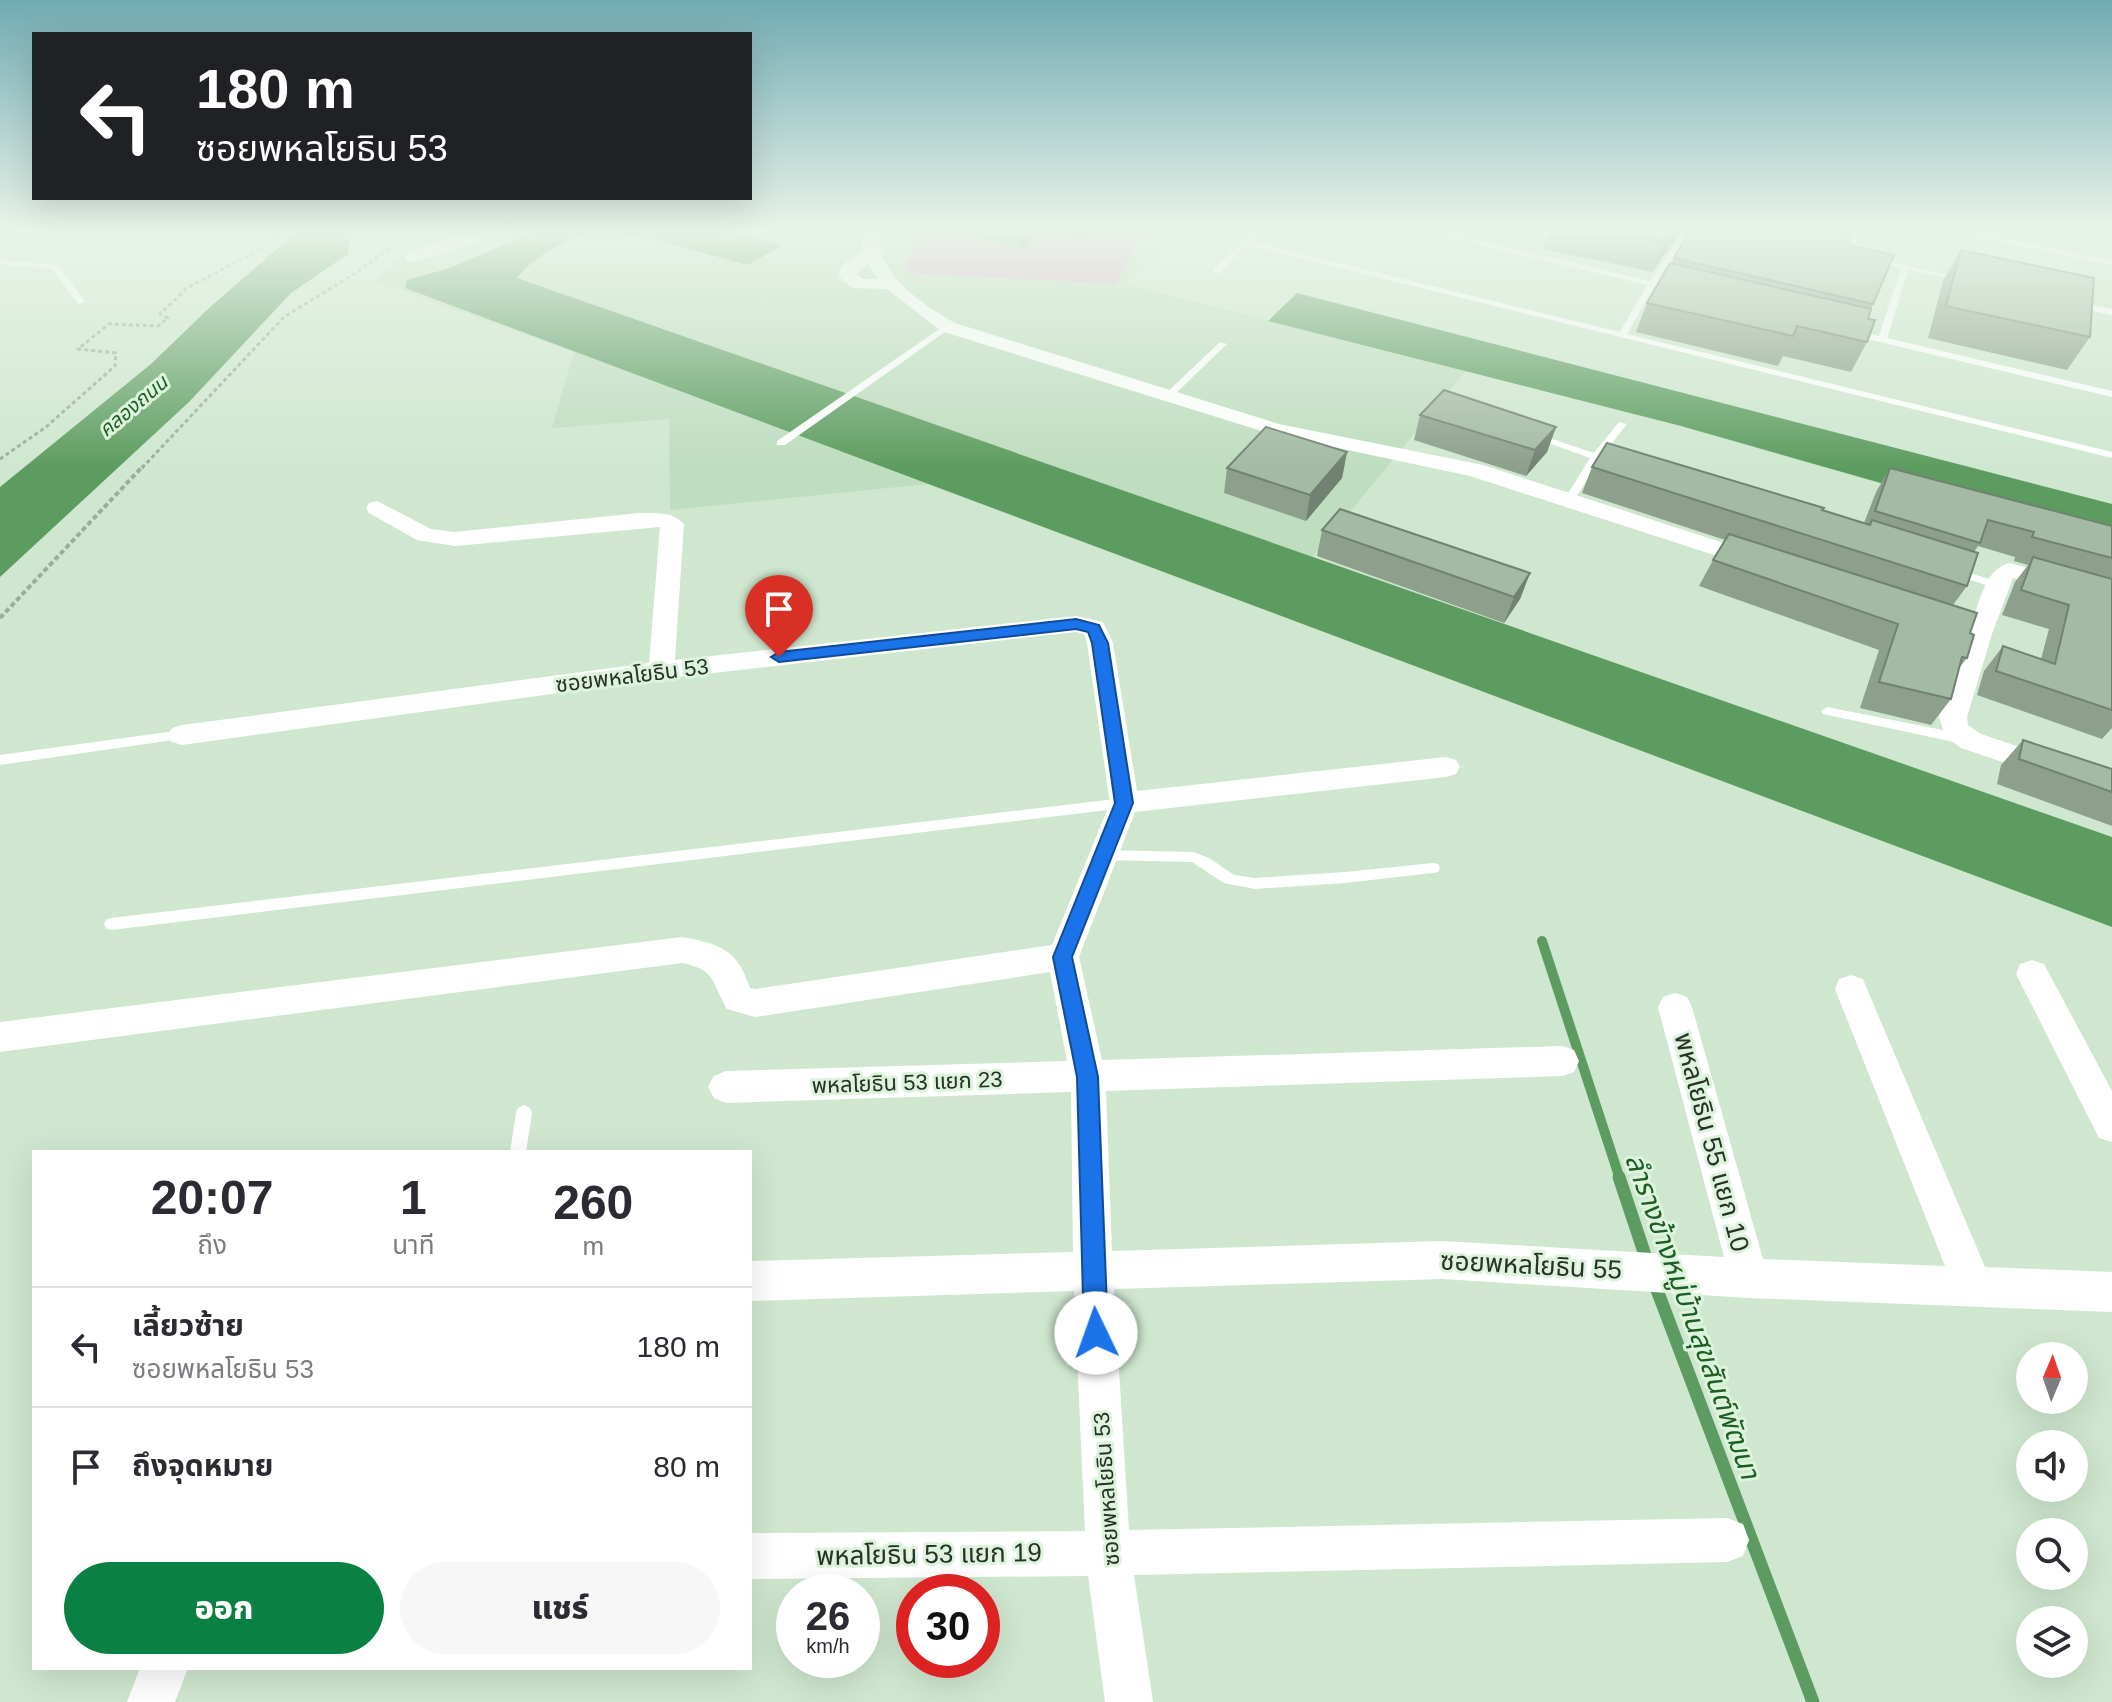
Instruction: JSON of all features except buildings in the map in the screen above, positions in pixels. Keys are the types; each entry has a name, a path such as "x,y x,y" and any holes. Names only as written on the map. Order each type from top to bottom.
{"street":[{"path":"921,309 948,327 1168,396 1313,438 1398,452 1475,470 1782,570"},
{"path":"377,508 425,535 455,539 639,520 663,520 672,524 661,670"},
{"path":"2112,598 2009,570 2003,574 1979,634 1953,717 1955,729 1971,741 2112,789"},
{"path":"1903,609 1979,634"},
{"name":"ซอยพหลโยธิน 53","path":"182,735 661,670 1076,624 1094,628 1100,643 1124,803 1063,957 1088,1077 1093,1271 1108,1553 1129,1702"},
{"path":"1124,803 1446,767"},
{"path":"0,1037 682,950 707,955 725,967 731,989 739,999 755,1003 1063,957"},
{"path":"2032,974 2112,1126"},
{"path":"1851,989 1973,1286"},
{"name":"พหลโยธิน 55 แยก 10","path":"1675,1007 1749,1278"},
{"name":"พหลโยธิน 53 แยก 23","path":"726,1087 1562,1061"},
{"name":"ซอยพหลโยธิน 55","path":"752,1281 1442,1260 1749,1278 2112,1292"},
{"name":"พหลโยธิน 53 แยก 19","path":"752,1556 1108,1553 1727,1540"},
{"path":"151,1702 163,1670"}],"lane":[{"path":"1518,309 2112,455"},
{"path":"1622,335 1637,309"},
{"path":"1882,340 1892,309"},
{"path":"781,443 948,327"},
{"path":"1836,328 2112,394"},
{"path":"1168,396 1223,344"},
{"path":"1569,500 1596,457 1622,424"},
{"path":"1521,432 1626,466"},
{"path":"1939,566 1998,585"},
{"path":"1827,711 1971,741"},
{"path":"0,760 182,735"},
{"path":"111,924 1124,803"},
{"path":"1104,855 1193,857 1205,860 1220,875 1236,882 1346,878 1433,868"},
{"path":"518,1150 524,1113"}],"path":[{"path":"0,459 20,448 74,405 115,366 116,353 78,349 109,324 158,326 168,318 160,314 165,309"},
{"path":"0,618 284,317 296,309"}],"shaded area":[{"path":"455,309 1225,309 1466,371 1268,611 927,484 670,510 669,419 552,428 574,352"}],"water":[{"name":"คลองถนน","path":"208,309 276,309 189,402 0,577 0,487 151,364"},
{"path":"462,309 607,309 2112,837 2112,927"},
{"path":"1280,309 1360,309 2112,504 2112,549 1681,426 1268,321"}],"waterway":[{"name":"ลำรางข้างหมู่บ้านสุขสันต์พัฒนา","path":"1542,941 1620,1179"},
{"name":"ลำรางข้างหมู่บ้านสุขสันต์พัฒนา","path":"1619,1177 1647,1261"},
{"name":"ลำรางข้างหมู่บ้านสุขสันต์พัฒนา","path":"1654,1282 1813,1702"}],"route":[{"path":"779,657 1076,624 1094,628 1100,643 1124,803 1063,957 1088,1077 1096,1333"}]}
